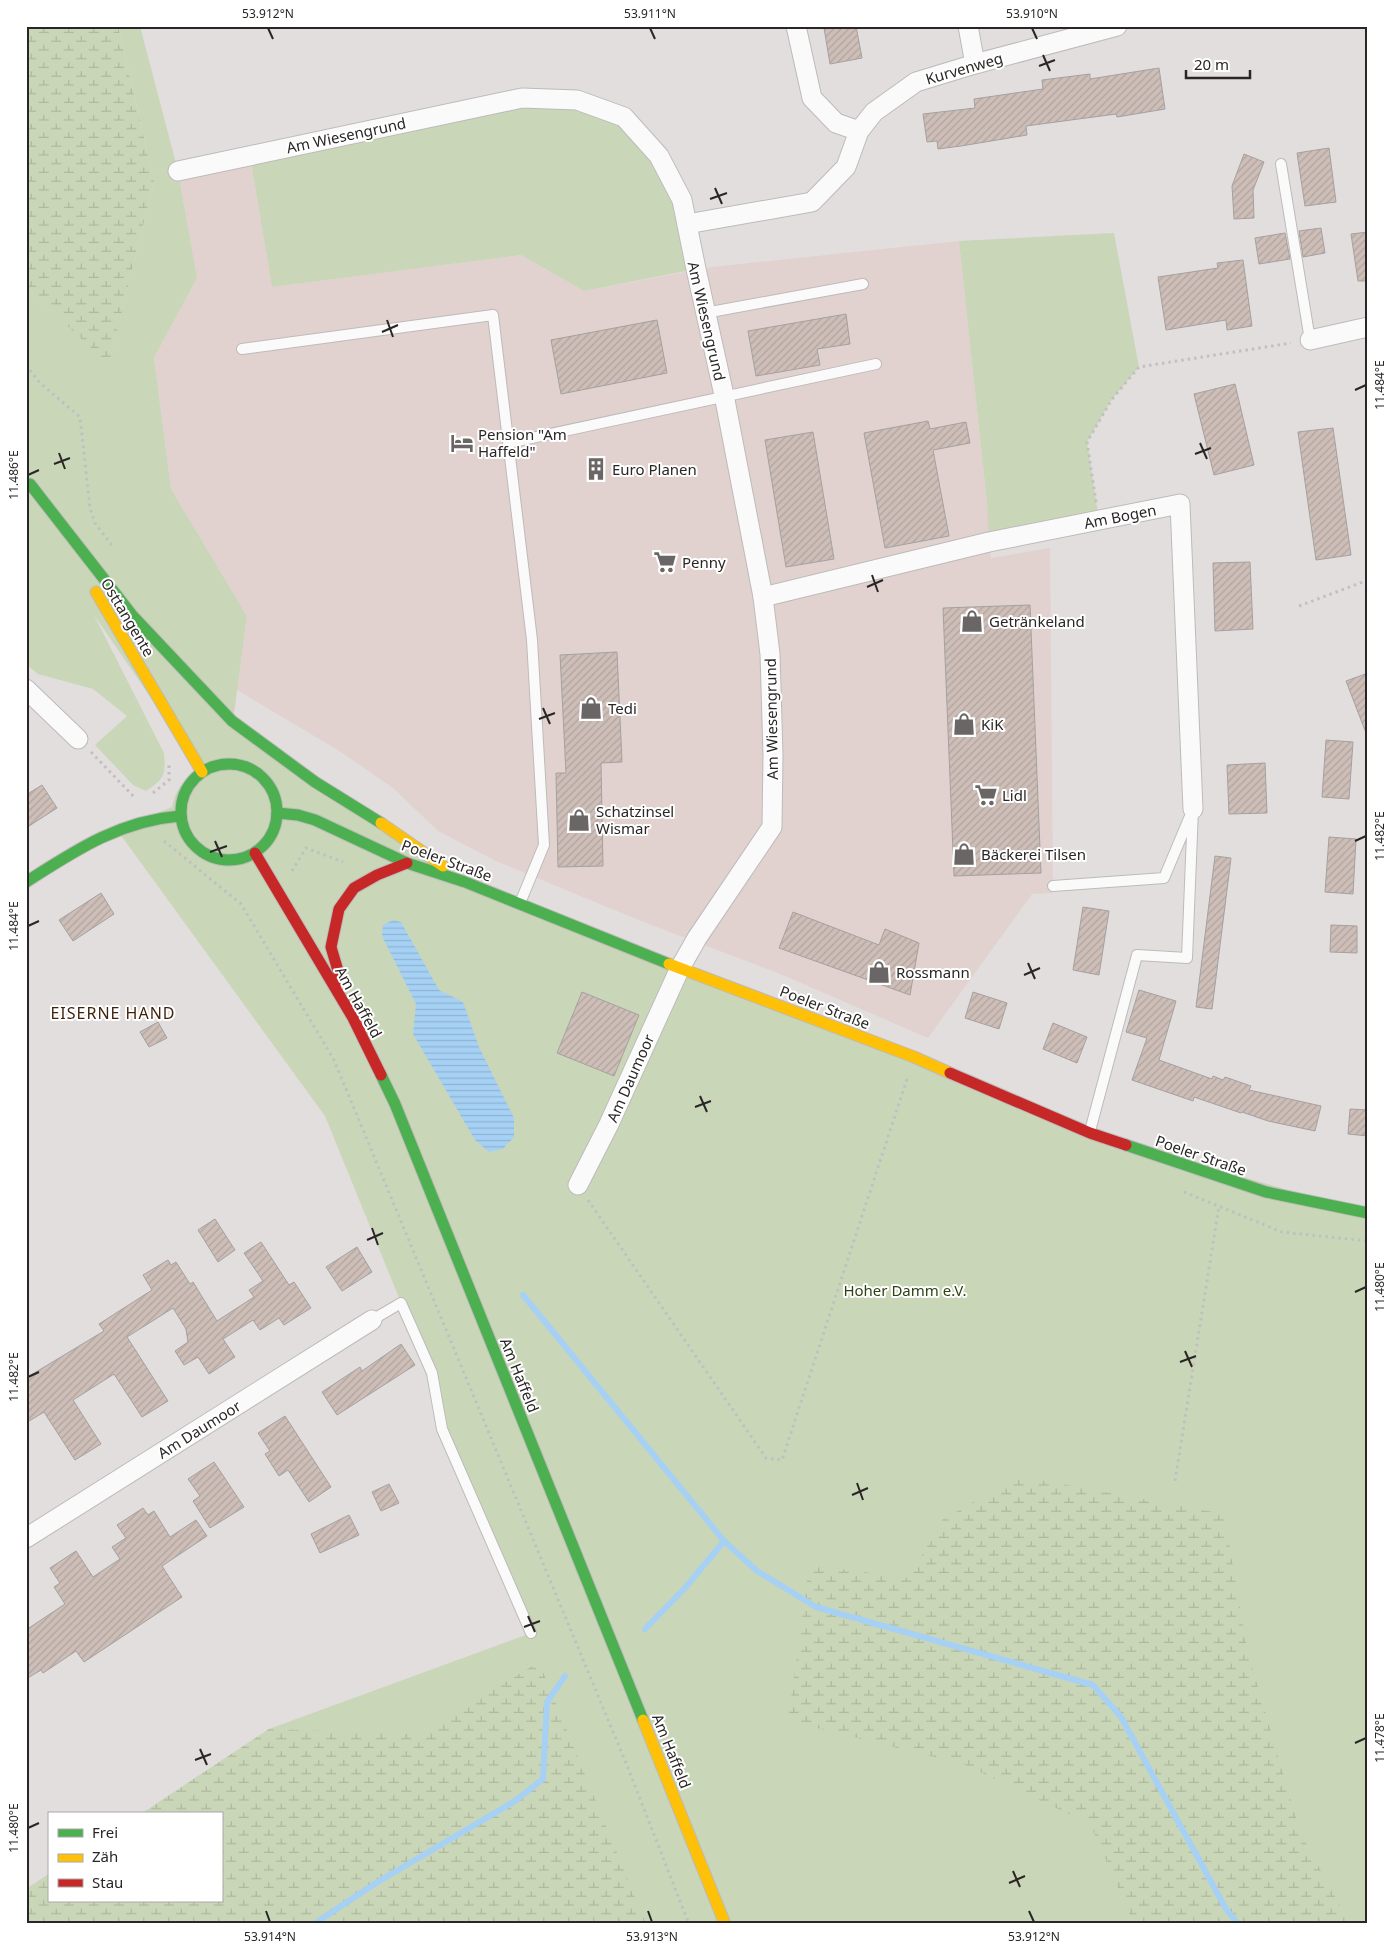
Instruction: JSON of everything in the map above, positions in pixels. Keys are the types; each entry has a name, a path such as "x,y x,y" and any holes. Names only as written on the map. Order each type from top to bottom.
{"main road":[{"path":"28,481 80,566"},
{"path":"28,481 132,615 232,721 315,782 395,832 465,882"},
{"name":"Osttangente","path":"90,582 202,772"},
{"path":"228,764 244,766 258,774 269,786 276,800 277,813 273,832 264,846 255,853 236,861 220,861 205,855 192,845 184,832 180,816 181,800 188,786 202,772 212,766 228,764"},
{"name":"Poeler Straße","path":"277,813 298,814 315,820 407,863 465,882 680,968 914,1057 1090,1133 1266,1192 1368,1213"},
{"path":"26,882 64,857 117,830 152,818 180,816"},
{"name":"Am Haffeld","path":"255,853 353,1018 394,1104 725,1924"},
{"path":"353,1018 331,947 339,908 354,888 377,875 407,863"}],"street":[{"path":"796,26 812,98 836,123 859,131"},
{"path":"968,26 975,64"},
{"name":"Kurvenweg","path":"687,224 812,202 846,167 859,131 874,112 916,82 975,64 1117,26"},
{"name":"Am Wiesengrund","path":"178,171 522,98 578,100 624,117 659,156 682,200 724,395 763,597 770,654 773,755 772,827 697,938 680,968"},
{"path":"1310,340 1368,327"},
{"name":"Am Bogen","path":"763,597 989,542 1180,504 1192,809"},
{"path":"26,688 78,738"},
{"name":"Am Daumoor","path":"578,1185 609,1124 680,968"},
{"name":"Am Daumoor","path":"26,1538 372,1320"}],"lane":[{"path":"1280,164 1310,340"},
{"path":"705,313 863,284"},
{"path":"242,349 493,315 532,640 544,845 520,904"},
{"path":"508,443 724,395 876,364"},
{"path":"1053,886 1164,878 1192,809"},
{"path":"1090,1133 1137,954 1187,958 1192,809"},
{"path":"372,1320 401,1303 432,1373 442,1429 531,1633"}],"path":[{"path":"1098,520 1086,442 1112,400 1139,368 1310,340"},
{"path":"26,365 40,383 80,417 90,508 95,523 117,553"},
{"path":"1299,606 1368,580"},
{"path":"78,738 140,803"},
{"path":"148,798 168,780 169,757"},
{"path":"156,841 164,841 241,904 334,1060 626,1763 689,1924"},
{"path":"290,875 306,848"},
{"path":"578,1185 766,1458 782,1460 914,1057"},
{"path":"1175,1481 1219,1206"}],"shaded area":[{"path":"250,156 272,287 521,255 584,291 712,267 959,241 987,503 991,558 1050,548 1053,893 1032,894 928,1038 778,973 641,921 496,861 438,831 393,788 341,752 237,690 247,616 171,489 154,358 197,278 178,171"}],"green space":[{"path":"26,26 118,26 154,181 109,364 26,288"},
{"name":"Hoher Damm e.V.","path":"118,26 140,26 178,171 197,278 154,358 171,489 247,616 233,721 465,882 1090,1133 1368,1213 1368,1924 26,1924 26,1889 48,1875 48,1902 222,1902 222,1812 144,1812 269,1729 531,1633 442,1429 432,1373 404,1310 325,1116 117,830 172,807 181,785 199,768 94,615 164,753 164,772 160,780 152,787 146,791 133,785 95,745 127,716 93,689 38,674 26,664 26,288 109,363 154,181"},
{"path":"522,98 624,117 659,156 696,269 584,291 521,255 272,287 250,156"},
{"path":"1114,233 1139,367 1112,399 1087,442 1099,520 989,542 987,503 959,241"},
{"path":"1018,1476 1224,1514 1248,1653 1301,1834 1350,1924 1134,1924 1090,1824 963,1764 788,1721 809,1565 909,1578 942,1520"},
{"path":"539,1662 646,1924 26,1924 26,1889 48,1875 48,1902 222,1902 222,1812 144,1812 269,1729 418,1734"}],"water":[{"path":"393,920 401,922 439,990 463,1002 479,1047 514,1118 514,1137 503,1149 489,1152 475,1140 413,1034 416,1004 382,936 383,925"}],"building":[{"path":"856,26 862,58 830,64 824,28"},
{"path":"1159,68 1165,109 1117,117 1116,114 1026,126 1027,135 961,146 938,149 937,141 927,142 923,114 975,108 974,99 1043,89 1042,80 1090,74 1090,79"},
{"path":"1329,148 1336,202 1305,206 1297,153"},
{"path":"1244,154 1264,162 1253,190 1254,218 1234,219 1232,186"},
{"path":"1321,228 1325,253 1303,257 1299,231"},
{"path":"1368,232 1368,281 1358,281 1351,234"},
{"path":"1285,233 1290,259 1259,264 1255,238"},
{"path":"1243,260 1252,326 1227,330 1226,320 1166,330 1158,277 1218,268 1217,263"},
{"path":"846,314 850,344 817,349 820,365 756,376 748,331"},
{"path":"657,320 667,373 561,394 551,340"},
{"path":"1235,384 1254,465 1214,475 1194,394"},
{"path":"928,421 930,429 966,422 970,443 933,450 949,536 885,548 864,433"},
{"path":"1333,428 1351,555 1316,560 1298,432"},
{"path":"813,432 834,559 786,567 765,440"},
{"path":"1250,562 1253,629 1215,631 1213,563"},
{"path":"1030,605 1041,873 954,876 943,608"},
{"path":"617,652 622,762 601,763 603,866 558,867 556,773 566,773 560,655"},
{"path":"1368,673 1368,733 1366,733 1346,681"},
{"path":"1326,740 1353,742 1349,799 1322,797"},
{"path":"1265,763 1267,813 1229,814 1227,765"},
{"path":"42,785 57,808 26,828 26,795"},
{"path":"1329,837 1356,839 1353,894 1325,892"},
{"path":"1215,856 1231,858 1212,1009 1196,1007"},
{"path":"101,893 114,914 73,941 59,920"},
{"path":"1083,907 1109,911 1099,975 1073,970"},
{"name":"Rossmann","path":"793,912 879,945 885,929 919,943 910,995 779,948"},
{"path":"1331,925 1357,926 1357,953 1330,952"},
{"path":"1139,990 1176,1001 1159,1060 1212,1079 1213,1076 1223,1080 1225,1077 1251,1086 1249,1090 1321,1106 1315,1131 1268,1121 1194,1097 1193,1101 1132,1080 1147,1038 1126,1032"},
{"path":"582,992 639,1015 614,1076 557,1053"},
{"path":"973,992 1007,1003 999,1029 965,1018"},
{"path":"158,1022 167,1038 149,1047 140,1032"},
{"path":"1053,1023 1087,1037 1077,1063 1043,1049"},
{"path":"1350,1109 1368,1110 1368,1136 1348,1134"},
{"path":"215,1219 235,1250 218,1262 198,1230"},
{"path":"261,1242 289,1285 294,1282 311,1308 284,1325 279,1318 260,1330 253,1320 223,1339 235,1357 209,1374 198,1357 184,1365 175,1351 188,1342 186,1329 173,1308 127,1337 168,1401 142,1417 114,1374 73,1400 101,1444 75,1460 44,1412 26,1423 26,1378 104,1331 99,1324 152,1290 143,1275 168,1260 171,1265 176,1262 190,1284 193,1282 217,1321 254,1297 249,1290 263,1281 244,1253"},
{"path":"357,1247 372,1272 342,1291 326,1267"},
{"path":"401,1344 415,1365 337,1415 322,1392 360,1367 362,1371"},
{"path":"285,1416 331,1487 309,1502 288,1470 279,1476 265,1454 270,1451 258,1433"},
{"path":"214,1462 244,1507 210,1528 193,1501 200,1496 188,1479"},
{"path":"389,1484 399,1503 381,1511 372,1492"},
{"path":"143,1508 148,1515 154,1511 170,1537 196,1520 207,1536 162,1566 182,1597 84,1662 76,1651 43,1673 41,1670 26,1679 26,1630 65,1604 54,1587 60,1583 50,1568 76,1551 93,1577 120,1559 112,1547 126,1538 117,1525"},
{"path":"349,1515 359,1535 320,1553 311,1534"}],"waterway":[{"path":"523,1295 724,1541 757,1571 816,1607 1093,1685 1121,1717 1226,1909 1238,1924"},
{"path":"645,1629 685,1588 724,1541"},
{"path":"314,1924 376,1883 515,1801 543,1779 547,1702 565,1676"}],"traffic: fast":[{"path":"30,484 132,615 232,721 315,782 381,823"},
{"path":"229,764 248,767 263,778 274,793 277,812 274,831 263,846 248,857 229,860 210,857 195,846 184,831 181,812 184,793 195,778 210,767 229,764"},
{"path":"277,813 298,815 315,820 407,863 465,882 669,964"},
{"path":"26,882 99,839 137,824 180,816"},
{"path":"381,1075 395,1104 643,1720"},
{"path":"1126,1145 1266,1192 1368,1213"}],"traffic: slow":[{"path":"96,592 202,772"},
{"path":"381,823 443,866"},
{"path":"669,964 914,1057 950,1073"},
{"path":"643,1720 725,1924"}],"traffic: jam":[{"path":"255,853 353,1018 381,1075"},
{"path":"341,981 331,947 339,909 354,888 377,875 407,863"},
{"path":"950,1073 1090,1133 1126,1145"}],"place":[{"name":"Pension \"Am Haffeld\"","path":"462,443"},
{"name":"Euro Planen","path":"596,469"},
{"name":"Penny","path":"665,562"},
{"name":"Getränkeland","path":"972,621"},
{"name":"Tedi","path":"591,708"},
{"name":"KiK","path":"964,724"},
{"name":"Lidl","path":"986,795"},
{"name":"Schatzinsel Wismar","path":"579,820"},
{"name":"Bäckerei Tilsen","path":"964,854"},
{"name":"Rossmann","path":"879,972"}],"district":[{"name":"EISERNE HAND","path":"113,1013"}]}
